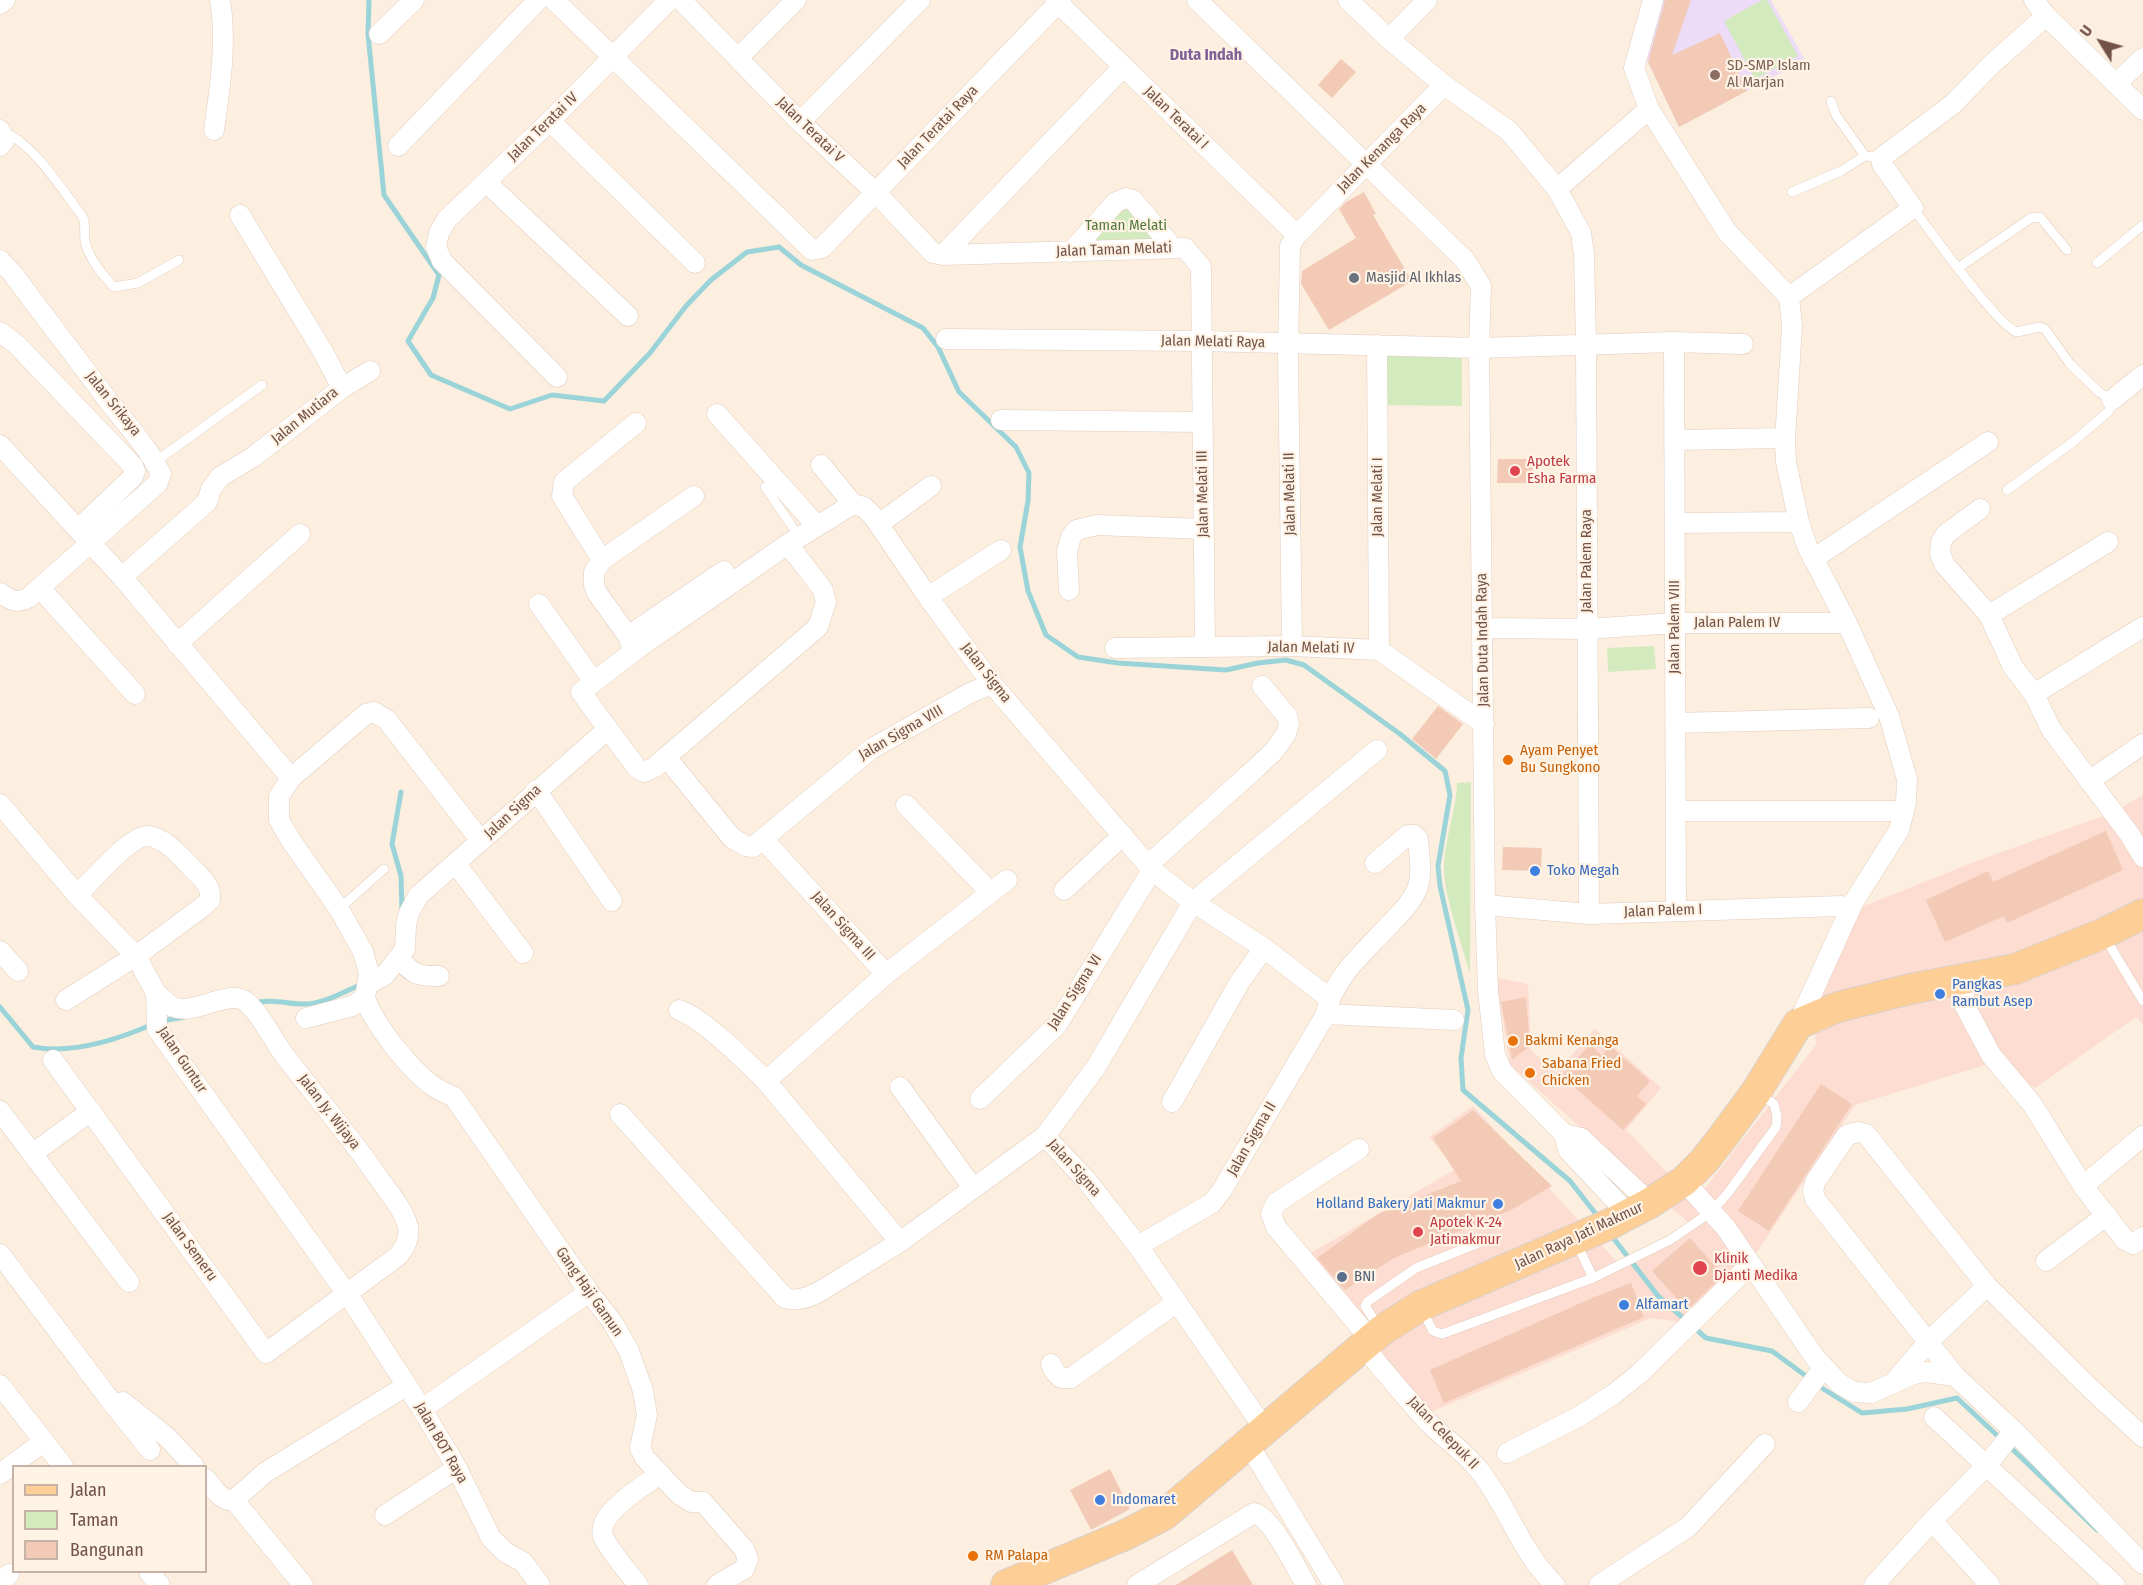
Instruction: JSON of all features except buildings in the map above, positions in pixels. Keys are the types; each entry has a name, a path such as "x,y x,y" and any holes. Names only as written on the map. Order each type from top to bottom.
{"main road":[{"path":"1798,1024 1838,1007 1910,989 2015,969 2102,934 2143,914"},
{"name":"Jalan Raya Jati Makmur","path":"1024,1582 1164,1515 1372,1339 1420,1306 1609,1223 1684,1181 1705,1160 1756,1092 1798,1024"}],"street":[{"path":"0,4 5,0"},
{"path":"214,130 221,83 220,0"},
{"path":"379,34 414,0"},
{"path":"398,146 538,0"},
{"path":"555,0 613,57"},
{"name":"Jalan Teratai IV","path":"557,377 442,261 435,247 439,233 447,219 550,121 669,0"},
{"name":"Jalan Teratai V","path":"681,0 800,122 875,192 933,253 943,255"},
{"path":"738,58 796,0"},
{"path":"800,122 920,0"},
{"name":"Jalan Duta Indah Raya","path":"1197,0 1457,252 1481,285 1479,348 1485,905 1488,991 1495,1055 1502,1071 1564,1134 1568,1150 1609,1223"},
{"path":"1348,0 1389,39 1444,85"},
{"path":"1389,39 1427,0"},
{"path":"1653,0 1634,68 1649,109 1727,232 1789,297 1792,326 1785,438 1786,462 1799,522 1817,556 1889,716 1907,779 1906,803 1899,830 1853,903 1798,1024"},
{"name":"Jalan Teratai Raya","path":"613,57 812,250 822,248 1058,1"},
{"name":"Jalan Teratai I","path":"1058,1 1297,235"},
{"path":"1789,297 1913,208 1882,164 1873,157 1953,104 1992,64 2040,8 2143,110"},
{"path":"2116,84 2143,58"},
{"path":"943,255 1123,67"},
{"name":"Jalan Kenanga Raya","path":"1289,336 1290,246 1297,235 1444,85"},
{"name":"Jalan Palem Raya","path":"1444,85 1509,131 1557,189 1581,233 1584,254 1586,344 1588,914"},
{"path":"1557,189 1649,109"},
{"path":"550,121 695,263"},
{"path":"0,130 4,141 0,146"},
{"path":"486,182 628,316"},
{"path":"1071,252 1116,202 1126,198 1133,200 1173,248"},
{"name":"Jalan Mutiara","path":"122,576 207,502 211,489 220,477 253,457 342,388 322,350 240,215"},
{"name":"Jalan Taman Melati","path":"943,255 1185,248 1201,267 1202,341"},
{"name":"Jalan Srikaya","path":"0,260 9,268 136,433 155,462"},
{"path":"0,332 16,345 97,428 133,466 135,471 132,478 86,535 40,588 28,598 17,602 12,602 0,593"},
{"name":"Jalan Melati Raya","path":"946,339 1202,341 1289,336 1377,345 1479,348 1674,342 1743,344"},
{"name":"Jalan Melati II","path":"1289,336 1292,646"},
{"name":"Jalan Melati III","path":"1202,341 1205,648"},
{"name":"Jalan Palem VIII","path":"1674,342 1676,911"},
{"name":"Jalan Melati I","path":"1377,345 1379,650"},
{"path":"342,388 370,371"},
{"path":"2112,400 2143,375"},
{"path":"717,414 803,535 826,602 818,627 655,767 644,772 637,768 581,692 594,682 633,642 724,571"},
{"path":"1002,420 1202,422"},
{"path":"602,560 562,496 562,487 564,482 636,423"},
{"path":"1674,440 1785,438"},
{"path":"1817,556 1989,442"},
{"path":"0,445 122,576 291,778 366,714 374,711 387,720 482,841"},
{"path":"86,535 157,484 160,474 155,462"},
{"name":"Jalan Sigma","path":"821,465 854,504 864,507 879,524 928,597 992,684 1150,867 1193,902 1096,1067 1045,1136 1087,1181 1138,1246 1177,1302 1257,1438 1334,1585"},
{"path":"879,524 931,486"},
{"path":"633,642 597,593 594,585 594,572 602,560 694,496"},
{"path":"633,642 854,504"},
{"path":"1980,509 1946,534 1941,542 1940,554 1945,565 1989,615 2013,667 2034,694 2051,729 2130,835 2143,857"},
{"path":"1675,523 1799,522"},
{"path":"1069,590 1067,551 1071,537 1076,530 1097,525 1203,529"},
{"path":"177,644 300,534"},
{"path":"1989,615 2108,542"},
{"path":"928,597 1001,550"},
{"path":"40,588 135,694"},
{"path":"538,604 594,682"},
{"name":"Jalan Palem IV","path":"1483,628 1587,629 1675,623 1847,623"},
{"path":"2034,694 2143,627"},
{"name":"Jalan Melati IV","path":"1115,648 1292,646 1379,650"},
{"path":"1379,650 1484,724"},
{"name":"Jalan Sigma VIII","path":"763,839 871,749 970,693 992,684"},
{"name":"Jalan Sigma VI","path":"980,1099 1057,1025 1150,867 1274,751 1286,734 1289,724 1287,716 1262,686"},
{"path":"1675,723 1869,718"},
{"name":"Jalan Sigma","path":"306,1018 352,1006 385,975 405,950 409,913 418,896 608,729"},
{"path":"2089,781 2143,744"},
{"path":"1377,750 1193,902 1264,948 1327,1006 1447,1020"},
{"path":"666,757 732,838 746,846 753,847 763,839"},
{"name":"Gang Haji Gamun","path":"291,778 279,796 279,820 339,909 368,964 366,991 368,1009 383,1032 411,1065 432,1086 454,1097 613,1323 629,1351 643,1391 647,1415 640,1448 645,1458 680,1494 691,1502 703,1502 744,1549 748,1559 744,1569 717,1585"},
{"path":"536,790 612,901"},
{"name":"Jalan Guntur","path":"0,804 77,895 136,956 156,993 157,1022 347,1293"},
{"path":"906,805 990,892"},
{"path":"1676,811 1894,811"},
{"path":"1064,890 1123,835"},
{"name":"Jalan Sigma II","path":"1138,1246 1212,1203 1222,1190 1327,1006 1337,981 1404,910 1417,890 1418,839 1414,835 1408,835 1375,863"},
{"path":"66,1000 136,956 210,900 206,883 172,847 147,836 136,839 124,848 77,895"},
{"name":"Jalan Sigma III","path":"763,839 886,974 765,1081"},
{"path":"456,864 523,953"},
{"path":"886,974 1007,880"},
{"name":"Jalan Palem I","path":"1485,905 1588,914 1842,906"},
{"path":"1172,1102 1239,983 1264,948"},
{"path":"0,951 18,971"},
{"path":"399,958 412,973 420,976 439,975"},
{"path":"1962,978 1965,1006 1991,1055 2032,1104 2083,1186 2125,1240 2128,1243 2141,1243"},
{"name":"Jalan Jy. Wijaya","path":"156,993 174,1007 190,1007 235,997 248,1005 356,1144 393,1198 408,1227 408,1240 398,1256 347,1293"},
{"path":"679,1010 688,1013 716,1036 765,1081 900,1242"},
{"name":"Jalan Semeru","path":"53,1060 266,1353 347,1293"},
{"path":"900,1087 973,1188"},
{"path":"0,1111 129,1282"},
{"path":"32,1154 91,1112"},
{"path":"620,1114 772,1286 785,1298 793,1301 806,1298 900,1242 1045,1136"},
{"path":"2143,1437 1987,1286 1866,1134 1858,1132 1847,1135 1815,1182 1813,1191 1815,1199 1955,1376 2143,1564"},
{"path":"2083,1186 2143,1136"},
{"name":"Jalan Celepuk II","path":"1359,1149 1276,1203 1271,1214 1276,1227 1372,1339 1431,1424 1457,1446 1480,1471 1511,1521 1529,1556 1555,1585"},
{"path":"1684,1181 1726,1228 1822,1370 1840,1384 1854,1392 1871,1393 1914,1374 1926,1372 1955,1376"},
{"path":"2046,1261 2107,1215"},
{"path":"0,1254 150,1450"},
{"path":"1507,1453 1578,1417 1614,1394 1639,1374 1751,1264"},
{"path":"1893,1384 1928,1342 1987,1286"},
{"path":"422,1409 589,1292"},
{"name":"Jalan BOT Raya","path":"347,1293 457,1468 491,1538 505,1552 523,1562 540,1585"},
{"path":"1051,1364 1061,1378 1071,1378 1177,1302"},
{"path":"1802,1397 1822,1370"},
{"path":"0,1385 61,1465"},
{"path":"207,1480 221,1497 228,1501 234,1500 266,1472 406,1386"},
{"path":"110,1400 115,1395 167,1437 192,1465"},
{"path":"1934,1417 1991,1460 2115,1585"},
{"path":"1877,1584 2012,1434"},
{"path":"12,1465 44,1442"},
{"path":"1599,1585 1688,1527 1765,1444"},
{"path":"385,1515 457,1468"},
{"path":"638,1585 606,1542 603,1529 605,1521 615,1508 660,1474"},
{"path":"234,1500 303,1585"},
{"path":"1137,1585 1254,1513 1262,1514 1306,1585"},
{"path":"1932,1521 1990,1585"},
{"path":"150,1573 160,1585"}],"lane":[{"path":"1792,192 1873,157 1836,115 1831,101"},
{"path":"0,130 19,139 83,218 86,225 84,238 86,246 104,276 114,287 138,283 178,260"},
{"path":"1913,208 2005,326 2017,332 2038,327 2045,330 2070,364 2099,392 2112,400 2109,411 2073,442 2007,490"},
{"path":"1958,268 2031,218 2040,217 2067,250"},
{"path":"2097,263 2143,225"},
{"path":"155,462 262,385"},
{"path":"765,487 796,532 803,535"},
{"path":"339,909 384,869"},
{"path":"2102,934 2143,1001"},
{"path":"1420,1306 1433,1331 1442,1334 1593,1278 1670,1240 1711,1212 1728,1193 1776,1126 1777,1116 1774,1104 1756,1092"},
{"path":"1593,1278 1609,1223"},
{"path":"1372,1339 1365,1306 1367,1302 1416,1268 1491,1238"}],"shaded area":[{"name":"SD-SMP Islam Al Marjan","path":"1659,0 1771,0 1805,60 1679,127 1643,52"},
{"path":"2143,795 2143,1025 2136,1017 2035,1088 1995,1062 1855,1105 1757,1252 1687,1323 1651,1318 1431,1412 1387,1362 1309,1254 1456,1169 1429,1137 1473,1106 1621,1266 1691,1225 1510,1065 1496,978 1528,984 1531,1050 1556,1073 1595,1029 1661,1088 1626,1130 1695,1201 1816,1045 1814,1000 1859,908 1979,860 2112,813"}],"green space":[{"path":"1762,0 1767,0 1798,56 1755,79 1724,21"},
{"name":"Taman Melati","path":"1125,202 1167,243 1082,247"},
{"path":"1378,353 1462,354 1462,406 1377,405"},
{"path":"1654,646 1656,669 1608,672 1607,648"},
{"path":"1471,782 1470,974 1450,905 1444,866 1457,783"}],"waterway":[{"path":"369,0 368,34 384,195 439,275 433,298 408,341 431,375 510,409 552,395 604,401 650,353 686,306 711,280 747,252 779,247 801,265 923,328 938,347 959,392 1016,447 1029,473 1028,501 1020,547 1028,591 1046,635 1078,657 1118,663 1226,670 1286,660 1304,665 1400,734 1445,771 1450,795 1438,866 1440,886 1468,1010 1461,1058 1463,1090 1570,1181 1599,1218"},
{"path":"401,792 392,844 401,876 402,911"},
{"path":"253,1003 268,1001 316,1003 362,984"},
{"path":"0,1007 33,1047 48,1049 94,1044 153,1024"},
{"path":"161,1021 185,1017"},
{"path":"1611,1235 1658,1296 1706,1338 1772,1351 1810,1379"},
{"path":"1817,1385 1862,1413 1907,1409 1957,1398 2001,1439"},
{"path":"2008,1445 2097,1530"}],"place":[{"name":"SD-SMP Islam Al Marjan","path":"1715,75"},
{"name":"Masjid Al Ikhlas","path":"1354,278"},
{"name":"Apotek Esha Farma","path":"1515,471"},
{"name":"Ayam Penyet Bu Sungkono","path":"1508,760"},
{"name":"Toko Megah","path":"1535,871"},
{"name":"Pangkas Rambut Asep","path":"1940,994"},
{"name":"Bakmi Kenanga","path":"1513,1041"},
{"name":"Sabana Fried Chicken","path":"1530,1073"},
{"name":"Holland Bakery Jati Makmur","path":"1498,1204"},
{"name":"Apotek K-24 Jatimakmur","path":"1418,1232"},
{"name":"Klinik Djanti Medika","path":"1700,1268"},
{"name":"BNI","path":"1342,1277"},
{"name":"Alfamart","path":"1624,1305"},
{"name":"Indomaret","path":"1100,1500"},
{"name":"RM Palapa","path":"973,1556"}],"district":[{"name":"Duta Indah","path":"1206,56"}]}
